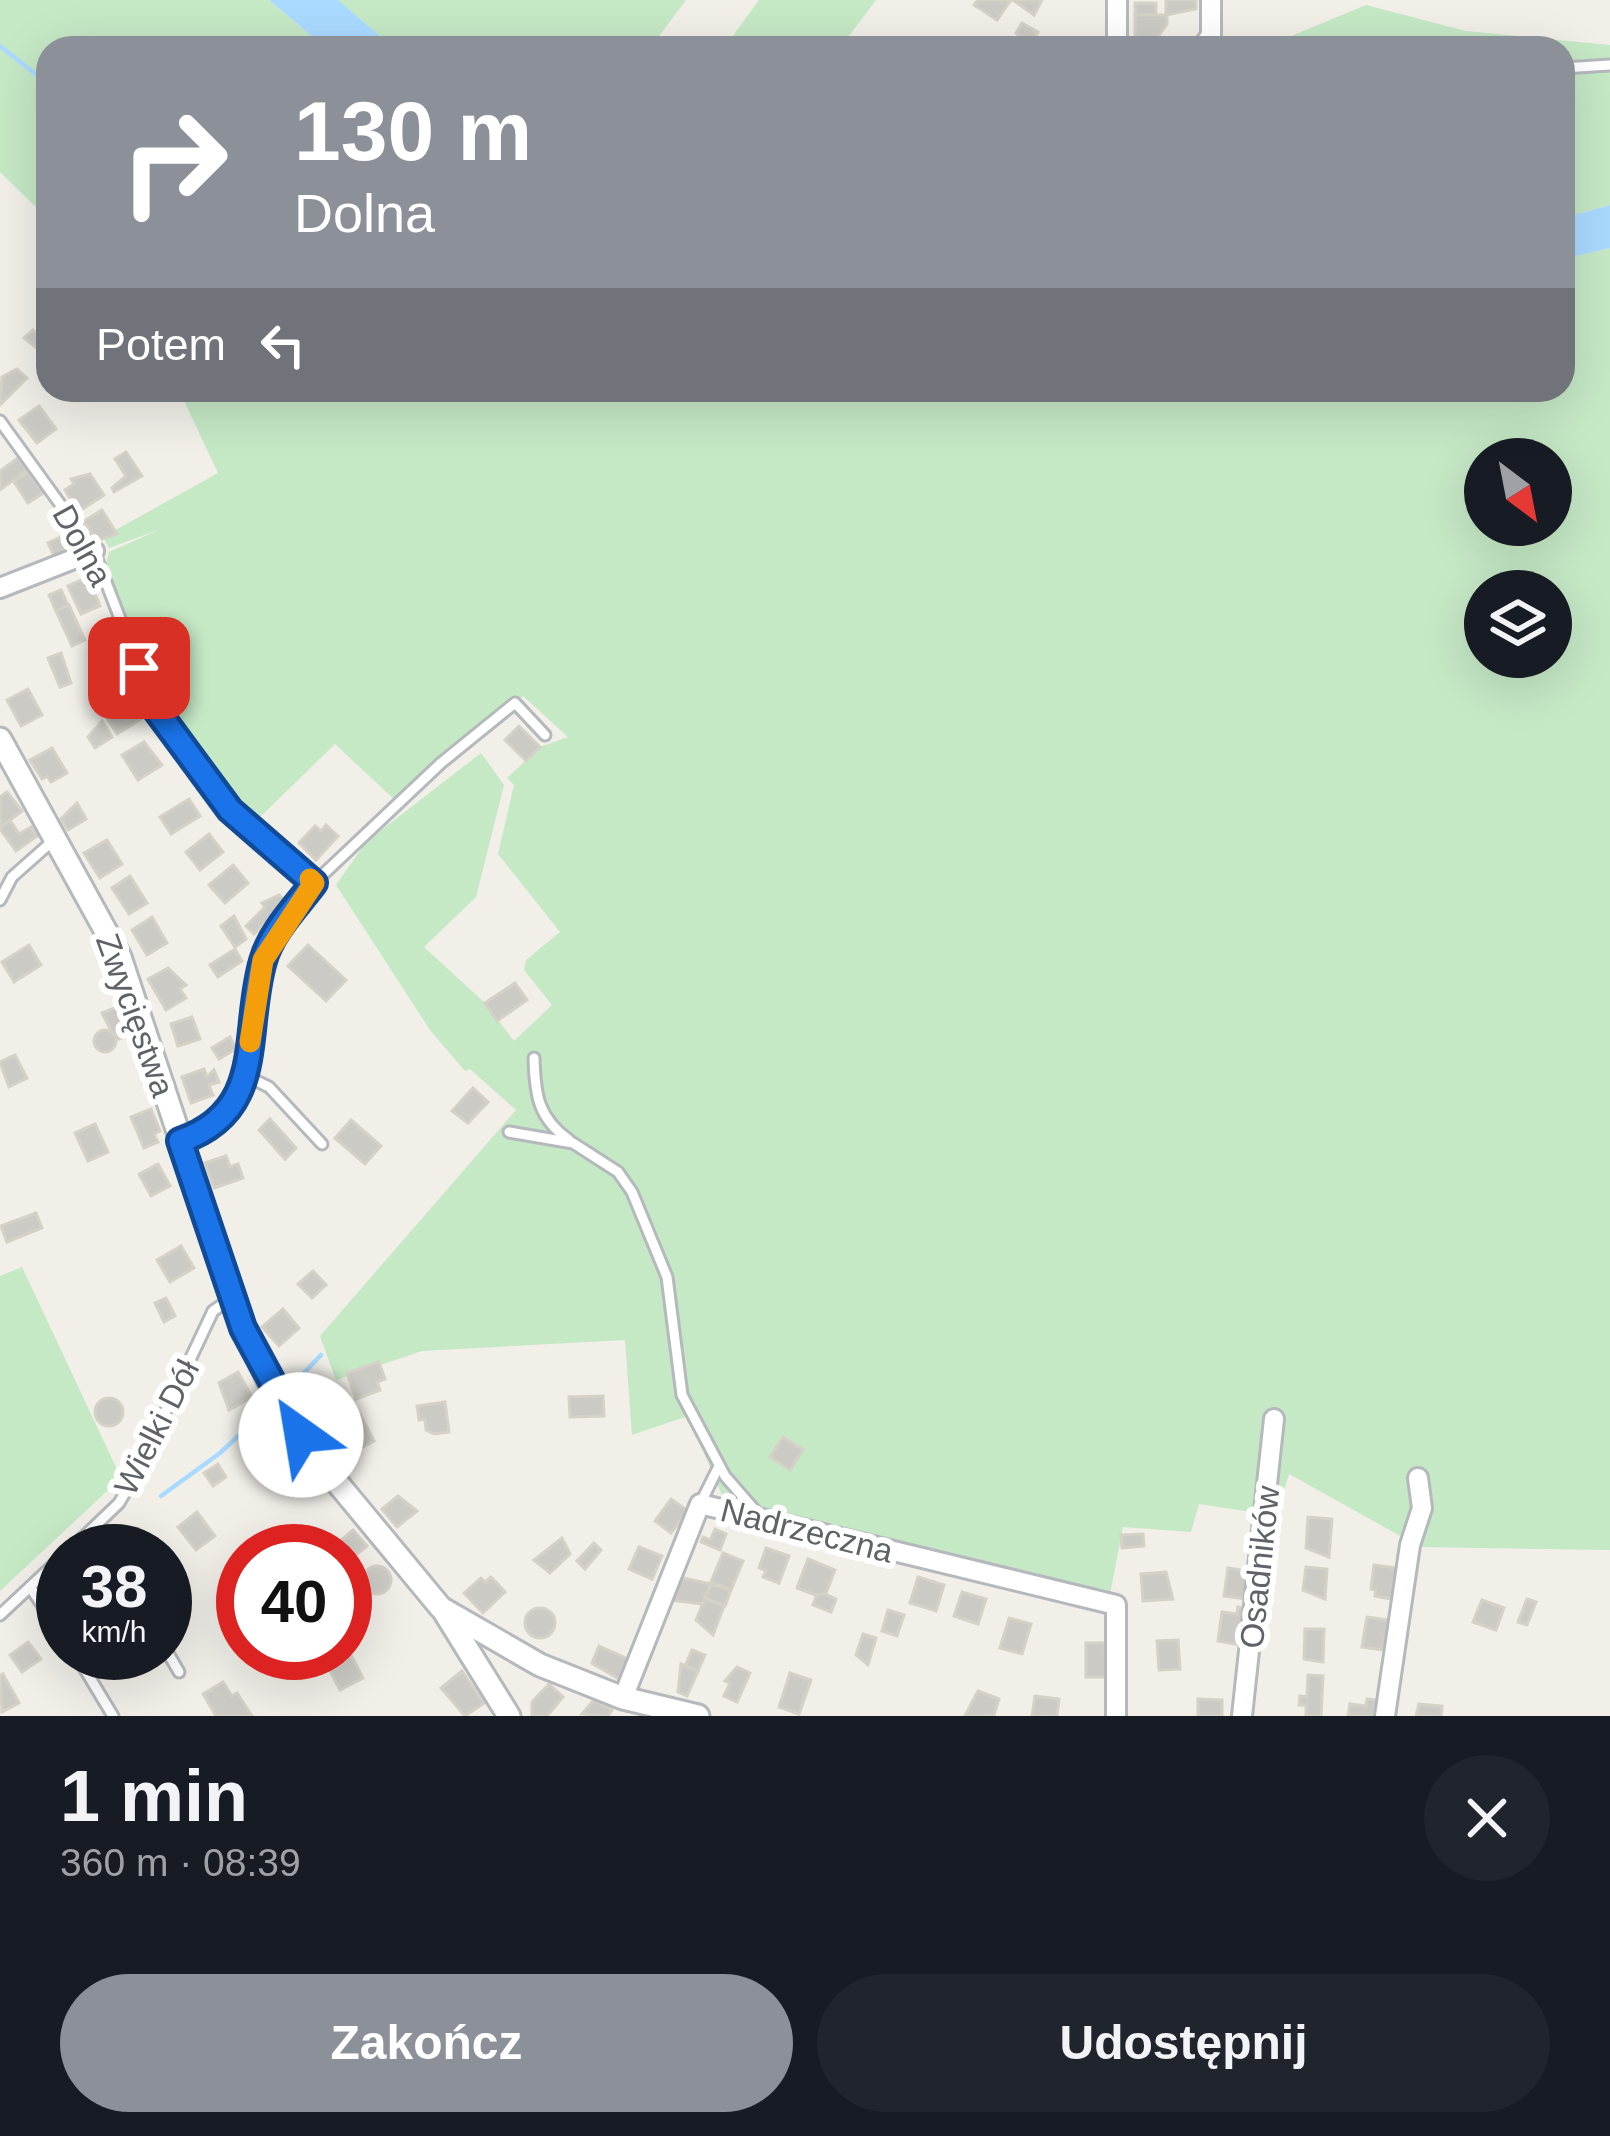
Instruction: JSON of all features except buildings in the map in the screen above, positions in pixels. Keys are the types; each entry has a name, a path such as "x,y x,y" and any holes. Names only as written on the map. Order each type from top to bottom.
{"street":[{"path":"1117,0 1117,36"},
{"path":"1210,36 1211,0"},
{"path":"0,588 94,551"},
{"name":"Zwycięstwa","path":"0,739 121,957 233,1298 282,1408 342,1491 442,1607 540,1665 623,1698 698,1716"},
{"name":"Osadników","path":"1242,1716 1274,1419"},
{"path":"1385,1716 1410,1545 1422,1508 1418,1478"},
{"name":"Nadrzeczna","path":"623,1698 700,1504 1116,1605 1116,1716"},
{"path":"442,1607 509,1716"}],"lane":[{"path":"1575,67 1610,65"},
{"name":"Dolna","path":"0,421 94,551 154,707 187,757 230,810 314,883"},
{"path":"180,1141 220,1119 241,1096 263,960 314,883 441,764 515,703 545,735"},
{"path":"0,900 12,877 56,838"},
{"path":"535,1058 536,1096 547,1124 618,1172 632,1192 667,1277 682,1395 719,1466 761,1519"},
{"path":"244,1076 269,1088 322,1144"},
{"path":"509,1132 574,1143"},
{"name":"Wielki Dół","path":"97,1524 137,1472 213,1311 233,1298"},
{"path":"700,1504 719,1466"},
{"name":"Wielki Dół","path":"0,1615 36,1582"},
{"path":"30,1587 36,1596"},
{"path":"91,1680 113,1716"}],"green space":[{"path":"0,0 269,0 312,36 36,36 36,207 0,172"},
{"path":"338,0 686,0 659,36 380,36"},
{"path":"759,0 876,0 849,36 733,36"},
{"path":"1366,5 1466,31 1517,36 1291,36"},
{"path":"1575,42 1610,45 1610,205 1575,215"},
{"path":"1610,248 1610,1550 1420,1547 1289,1474 1277,1516 1199,1504 1191,1532 1123,1527 1106,1615 722,1495 688,1416 632,1435 625,1340 422,1351 336,1380 320,1336 516,1110 470,1069 465,1071 430,1030 336,885 366,842 481,753 504,785 476,897 424,947 485,1003 514,1041 552,1005 524,970 526,960 560,932 498,854 514,785 507,778 540,747 568,737 523,696 396,801 335,744 253,824 159,700 106,565 109,552 161,529 109,548 103,537 218,473 185,402 1575,402 1575,256"},
{"path":"22,1267 121,1478 72,1524 36,1524 36,1557 0,1591 0,1276"}],"water":[{"path":"269,0 338,0 380,36 312,36"},
{"path":"1610,205 1610,248 1575,256 1575,215"}],"waterway":[{"path":"0,46 36,74"},
{"path":"288,1390 321,1355"},
{"path":"161,1496 220,1453 265,1411"}],"slow traffic":[{"path":"250,1042 263,960 275,934 314,883 310,879"}],"route":[{"path":"139,668 154,707 230,810 314,883 275,934 263,960 241,1096 202,1133 180,1141 243,1328 258,1364 301,1435"}]}
